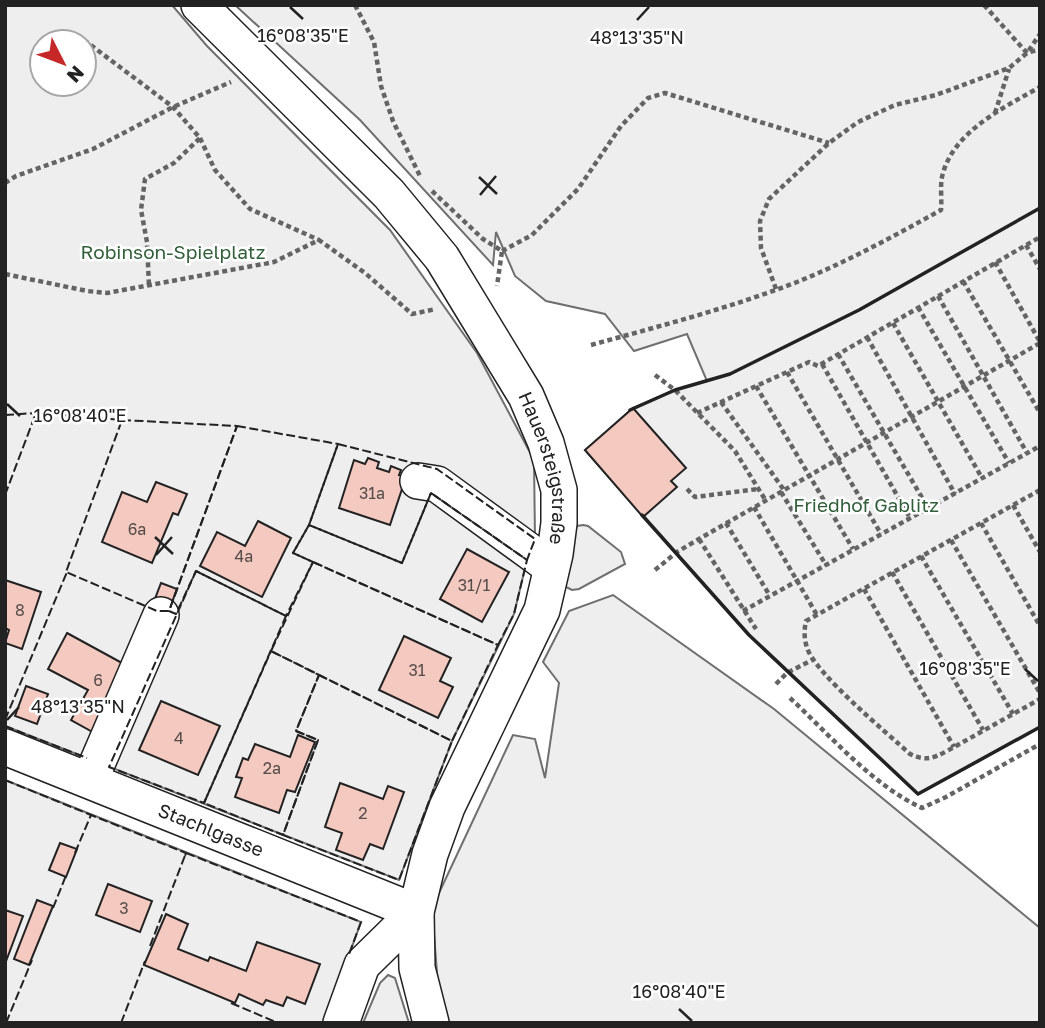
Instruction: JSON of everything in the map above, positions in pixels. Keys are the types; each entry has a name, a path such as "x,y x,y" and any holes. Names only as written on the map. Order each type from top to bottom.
{"street":[{"name":"Hauersteigstraße","path":"199,5 389,194 421,230 471,302 526,396 552,460 559,490 559,523 542,610 447,807 430,854 415,912 417,968 431,1023"},
{"path":"418,481 437,484 551,567"},
{"path":"90,780 161,615"},
{"name":"Stachlgasse","path":"5,747 415,912"},
{"path":"341,1023 362,965 415,912"}],"path":[{"path":"355,5 374,42 381,86 393,121 422,180"},
{"path":"984,5 1027,52"},
{"path":"776,289 761,248 760,221 769,199 830,143 858,122 895,105 936,95 1010,68 1027,52 1040,34"},
{"path":"1027,52 1040,49"},
{"path":"98,51 173,107 200,138 215,170 250,209 319,240 365,273 412,314 471,302 497,290 502,251"},
{"path":"995,113 1010,68"},
{"path":"5,183 16,176 93,149 173,107 261,69"},
{"path":"591,345 747,300 776,289 874,247 941,210 942,177 955,148 995,113 1040,88"},
{"path":"502,251 532,235 578,189 621,126 648,97 665,93 830,143"},
{"path":"149,286 147,242 141,210 145,179 174,163 200,138"},
{"path":"431,189 483,239 502,251"},
{"path":"697,413 809,362 818,366 822,364 1040,237"},
{"path":"5,274 107,293 274,262 319,240"},
{"path":"1026,245 1040,269"},
{"path":"655,570 677,552 1040,342 995,262"},
{"path":"963,281 1040,413"},
{"path":"937,296 1027,453"},
{"path":"918,307 1009,463"},
{"path":"892,323 982,478"},
{"path":"867,337 955,494"},
{"path":"838,354 928,508"},
{"path":"822,364 911,518"},
{"path":"787,372 881,534"},
{"path":"655,375 675,390 734,451 766,501"},
{"path":"756,386 853,550"},
{"path":"721,402 782,491 826,565"},
{"path":"743,611 1040,446"},
{"path":"687,489 695,497 758,489"},
{"path":"1040,490 806,621 804,633 807,649 818,667 910,754 922,760 933,758 954,747 1040,698"},
{"path":"1013,505 1040,552"},
{"path":"754,508 817,615"},
{"path":"726,523 770,596"},
{"path":"981,523 1040,626"},
{"path":"699,539 756,629"},
{"path":"951,540 1040,692"},
{"path":"921,556 1013,714"},
{"path":"892,572 984,730"},
{"path":"864,589 954,747"},
{"path":"776,684 788,673 814,659"},
{"path":"790,698 882,783 900,798 922,808 1040,744"}],"green space":[{"name":"Robinson-Spielplatz","path":"5,5 172,5 207,46 390,230 477,353 534,460 535,539 514,614 452,741 399,880 5,726"},
{"name":"Friedhof Gablitz","path":"235,5 1040,5 1040,727 918,794 749,635 585,450 633,408 675,390 707,381 687,334 634,351 605,314 546,301 515,276 496,232 493,265 360,120"},
{"path":"583,525 621,552 625,564 579,589 572,590 566,587 564,579 574,530"},
{"path":"613,595 774,709 1040,928 1040,1023 447,1023 439,999 432,908 513,735 535,739 545,778 559,683 543,662 569,611"},
{"path":"5,780 361,922 324,1023 5,1023"},
{"path":"388,975 395,978 409,1023 363,1023 380,983"}],"building":[{"path":"633,408 686,468 671,481 677,487 643,517 585,450"},
{"path":"368,458 379,462 377,468 389,472 391,466 401,470 399,475 406,477 390,525 339,508 354,460 365,464"},
{"path":"156,482 187,494 178,515 173,513 152,563 102,542 122,492 147,502"},
{"path":"258,521 291,538 262,597 200,566 217,532 245,546"},
{"path":"467,549 509,572 482,622 440,599"},
{"path":"5,580 41,592 22,649 5,643 9,630 5,628"},
{"path":"161,583 177,589 169,610 153,604"},
{"path":"67,633 133,669 98,735 71,720 88,690 48,669"},
{"path":"404,636 451,658 440,681 453,687 438,718 379,690"},
{"path":"26,686 48,694 37,724 15,716"},
{"path":"161,701 220,726 198,775 139,750"},
{"path":"298,735 315,742 295,792 287,790 279,813 235,797 242,778 236,777 243,758 248,760 255,744 290,757"},
{"path":"340,783 383,799 388,786 404,792 383,849 370,844 363,860 336,850 342,833 325,827"},
{"path":"60,843 77,849 66,877 49,870"},
{"path":"108,884 152,901 140,932 96,915"},
{"path":"37,900 53,906 29,965 14,959"},
{"path":"5,910 23,916 5,964"},
{"path":"166,914 188,924 178,949 208,961 210,957 246,971 257,942 320,964 305,1004 287,997 283,1006 266,1000 263,1005 239,994 235,1003 144,965"}],"fence":[{"path":"5,415 36,413"},
{"path":"5,495 36,413 122,420"},
{"path":"122,420 237,426 169,611 157,611 66,572 122,420"},
{"path":"237,426 338,444 309,525 293,553 313,562 286,616 196,571 176,614 169,611 237,426"},
{"path":"338,444 437,469 535,539 527,560 431,493 402,563 309,525 338,444"},
{"path":"431,493 527,560 514,614 498,645 293,553 309,525 402,563 431,493"},
{"path":"313,562 498,645 452,741 271,651 313,562"},
{"path":"196,571 286,616 204,803 109,767 196,571"},
{"path":"5,720 67,572"},
{"path":"271,651 319,675 296,731 318,740 283,835 204,803 271,651"},
{"path":"319,675 452,741 399,880 283,835 318,740 296,731 319,675"},
{"path":"5,726 87,758"},
{"path":"5,780 91,815"},
{"path":"75,853 91,815 186,853 185,856"},
{"path":"150,946 186,853 361,922 348,957"},
{"path":"53,908 67,873"},
{"path":"6,1023 32,960"},
{"path":"121,1023 145,961"},
{"path":"231,1003 278,1023"}],"wall":[{"path":"630,410 675,390 730,374 859,310 1040,208"},
{"path":"642,515 749,635 918,794 1040,727"}]}
